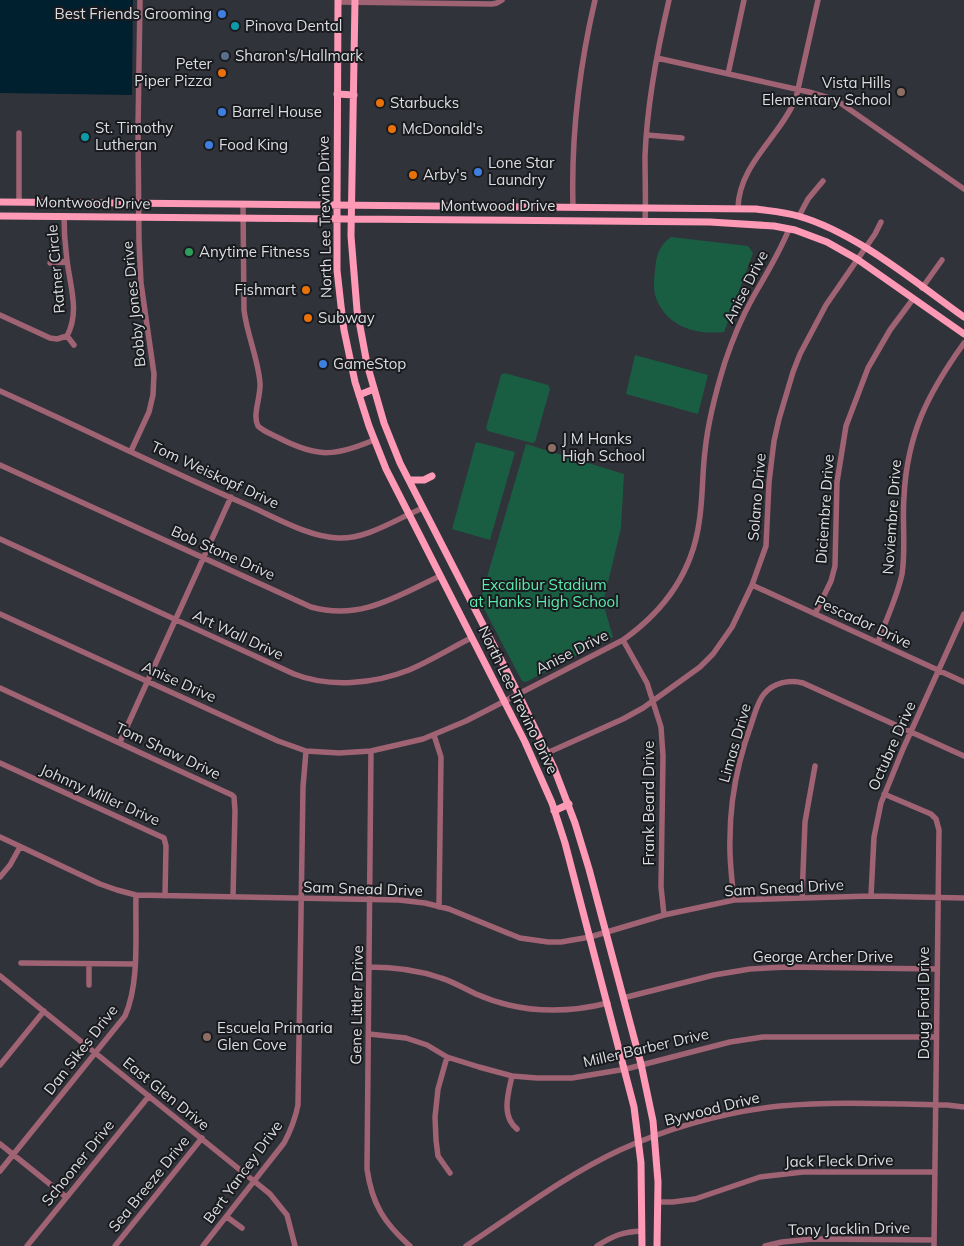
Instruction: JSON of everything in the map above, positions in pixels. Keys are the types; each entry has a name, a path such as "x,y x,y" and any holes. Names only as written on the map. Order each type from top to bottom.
{"main road":[{"name":"North Lee Trevino Drive","path":"338,1 337,270 349,358 359,395 386,469 504,700 534,761 554,810 575,877 634,1106 642,1180 642,1246"},
{"name":"North Lee Trevino Drive","path":"355,1 352,219 354,286 361,336 374,389 392,444 518,693 547,753 568,804 589,870 641,1064 655,1136 659,1202 658,1246"},
{"path":"338,94 354,94"},
{"name":"Montwood Drive","path":"0,202 738,208 783,212 799,216 838,232 865,248 964,317"},
{"path":"496,206 496,220"},
{"name":"Montwood Drive","path":"0,216 750,223 790,229 827,242 857,259 964,334"},
{"path":"359,395 374,389"},
{"path":"409,480 424,480 432,476"},
{"path":"554,810 568,804"}],"street":[{"name":"Bobby Jones Drive","path":"131,451 149,412 154,383 140,263 138,217 140,0"},
{"path":"338,1 497,4 502,0"},
{"path":"573,207 575,118 586,40 595,0"},
{"path":"645,222 647,135 657,58 669,0"},
{"path":"728,74 744,0"},
{"path":"738,208 738,198 743,181 788,113 798,90 818,0"},
{"path":"657,58 824,96 844,104 964,189"},
{"path":"19,133 19,202"},
{"path":"647,135 682,138"},
{"path":"799,216 808,199 823,180"},
{"path":"243,205 245,326 253,349 260,382 259,401 255,418 258,426 298,448 324,453 340,452 374,440"},
{"name":"Ratner Circle","path":"0,315 50,338 57,339 67,336 74,311 67,261 64,216"},
{"name":"Solano Drive","path":"547,753 623,719 654,701 700,667 713,654 732,627 752,585 766,546 774,441 786,392 800,354 815,324 881,222"},
{"name":"Anise Drive","path":"0,614 278,741 306,751 339,753 396,747 466,721 623,640 648,620 667,599 682,577 689,562 700,521 706,442 720,378 745,314 790,229"},
{"path":"922,288 942,260"},
{"path":"50,263 67,261"},
{"name":"Diciembre Drive","path":"815,614 835,566 837,482 842,444 848,419 868,368 890,330 913,299"},
{"path":"67,336 74,345"},
{"name":"Noviembre Drive","path":"878,642 896,597 902,571 905,478 912,439 934,387 964,343"},
{"name":"Tom Weiskopf Drive","path":"0,391 306,530 337,538 356,536 371,532 423,508"},
{"name":"Bob Stone Drive","path":"0,465 311,607 334,612 359,610 382,604 440,576"},
{"path":"120,742 231,497"},
{"name":"Art Wall Drive","path":"0,539 294,674 315,681 330,683 372,680 408,670 471,638"},
{"name":"Pescador Drive","path":"752,585 964,682"},
{"name":"Octubre Drive","path":"871,896 874,837 884,794 964,614"},
{"name":"Frank Beard Drive","path":"623,640 647,683 659,718 662,739 661,887 664,915"},
{"name":"Limas Drive","path":"734,900 730,839 733,793 746,738 765,692 783,683 799,682 964,756"},
{"name":"Tom Shaw Drive","path":"0,688 120,742 234,797 233,897"},
{"path":"434,734 441,757 439,906"},
{"name":"Bert Yancey Drive","path":"204,1246 284,1143 292,1129 298,1105 300,899 303,787 306,751"},
{"name":"Gene Littler Drive","path":"371,751 367,1155 369,1179 380,1213 398,1236 410,1246"},
{"name":"Johnny Miller Drive","path":"0,763 164,838 166,846 165,896"},
{"path":"802,898 805,822 815,766"},
{"name":"Doug Ford Drive","path":"884,794 923,810 936,819 939,830 934,1243"},
{"name":"Sam Snead Drive","path":"0,838 100,884 136,895 400,900 439,906 475,919 504,933 535,942 561,942 590,937 664,915 734,900 871,896 964,898"},
{"path":"0,876 10,865 20,847"},
{"name":"Dan Sikes Drive","path":"0,1172 125,1016 134,988 136,895"},
{"path":"20,963 134,964"},
{"path":"89,964 89,985"},
{"path":"370,966 402,968 443,978 489,999 532,1009 566,1010 592,1007 608,1002"},
{"name":"George Archer Drive","path":"623,998 714,975 750,969 937,969"},
{"name":"East Glen Drive","path":"0,976 270,1194 287,1215 295,1246"},
{"path":"0,1065 44,1011"},
{"name":"Miller Barber Drive","path":"369,1034 406,1038 427,1045 447,1057 512,1076 538,1078 572,1078 626,1069 730,1042 763,1037 936,1037"},
{"path":"447,1057 438,1089 436,1132 438,1156 450,1173"},
{"path":"512,1076 507,1115 510,1123 517,1129"},
{"name":"Schooner Drive","path":"27,1246 149,1096"},
{"name":"Bywood Drive","path":"466,1246 592,1164 639,1142 693,1123 726,1115 780,1106 822,1104 964,1107"},
{"name":"Sea Breeze Drive","path":"115,1246 202,1138"},
{"path":"0,1144 66,1197"},
{"name":"Jack Fleck Drive","path":"659,1202 695,1199 760,1177 803,1172 935,1172"},
{"path":"227,1217 242,1228"},
{"path":"597,1246 611,1237 624,1232 642,1231"},
{"name":"Tony Jacklin Drive","path":"765,1246 782,1242 814,1239 934,1243"}],"green space":[{"path":"671,237 748,246 753,253 724,332 703,332 684,327 667,316 661,308 654,291 655,265 661,248"},
{"path":"635,355 708,375 698,414 626,394"},
{"path":"504,373 548,385 550,389 535,442 532,443 488,431 486,428 501,375"},
{"path":"476,442 515,452 490,540 452,529"},
{"name":"Excalibur Stadium at Hanks High School","path":"526,444 624,474 621,528 603,603 613,637 526,682 522,681 480,601"}],"water":[{"path":"0,0 133,0 132,95 0,93"}],"place":[{"name":"Best Friends Grooming","path":"222,14"},
{"name":"Pinova Dental","path":"235,26"},
{"name":"Sharon's/Hallmark","path":"225,56"},
{"name":"Peter Piper Pizza","path":"222,73"},
{"name":"Vista Hills Elementary School","path":"901,92"},
{"name":"Starbucks","path":"380,103"},
{"name":"Barrel House","path":"222,112"},
{"name":"McDonald's","path":"392,129"},
{"name":"St. Timothy Lutheran","path":"85,137"},
{"name":"Food King","path":"209,145"},
{"name":"Lone Star Laundry","path":"478,172"},
{"name":"Arby's","path":"413,175"},
{"name":"Anytime Fitness","path":"189,252"},
{"name":"Fishmart","path":"306,290"},
{"name":"Subway","path":"308,318"},
{"name":"GameStop","path":"323,364"},
{"name":"J M Hanks High School","path":"552,448"},
{"name":"Escuela Primaria Glen Cove","path":"207,1037"}]}
